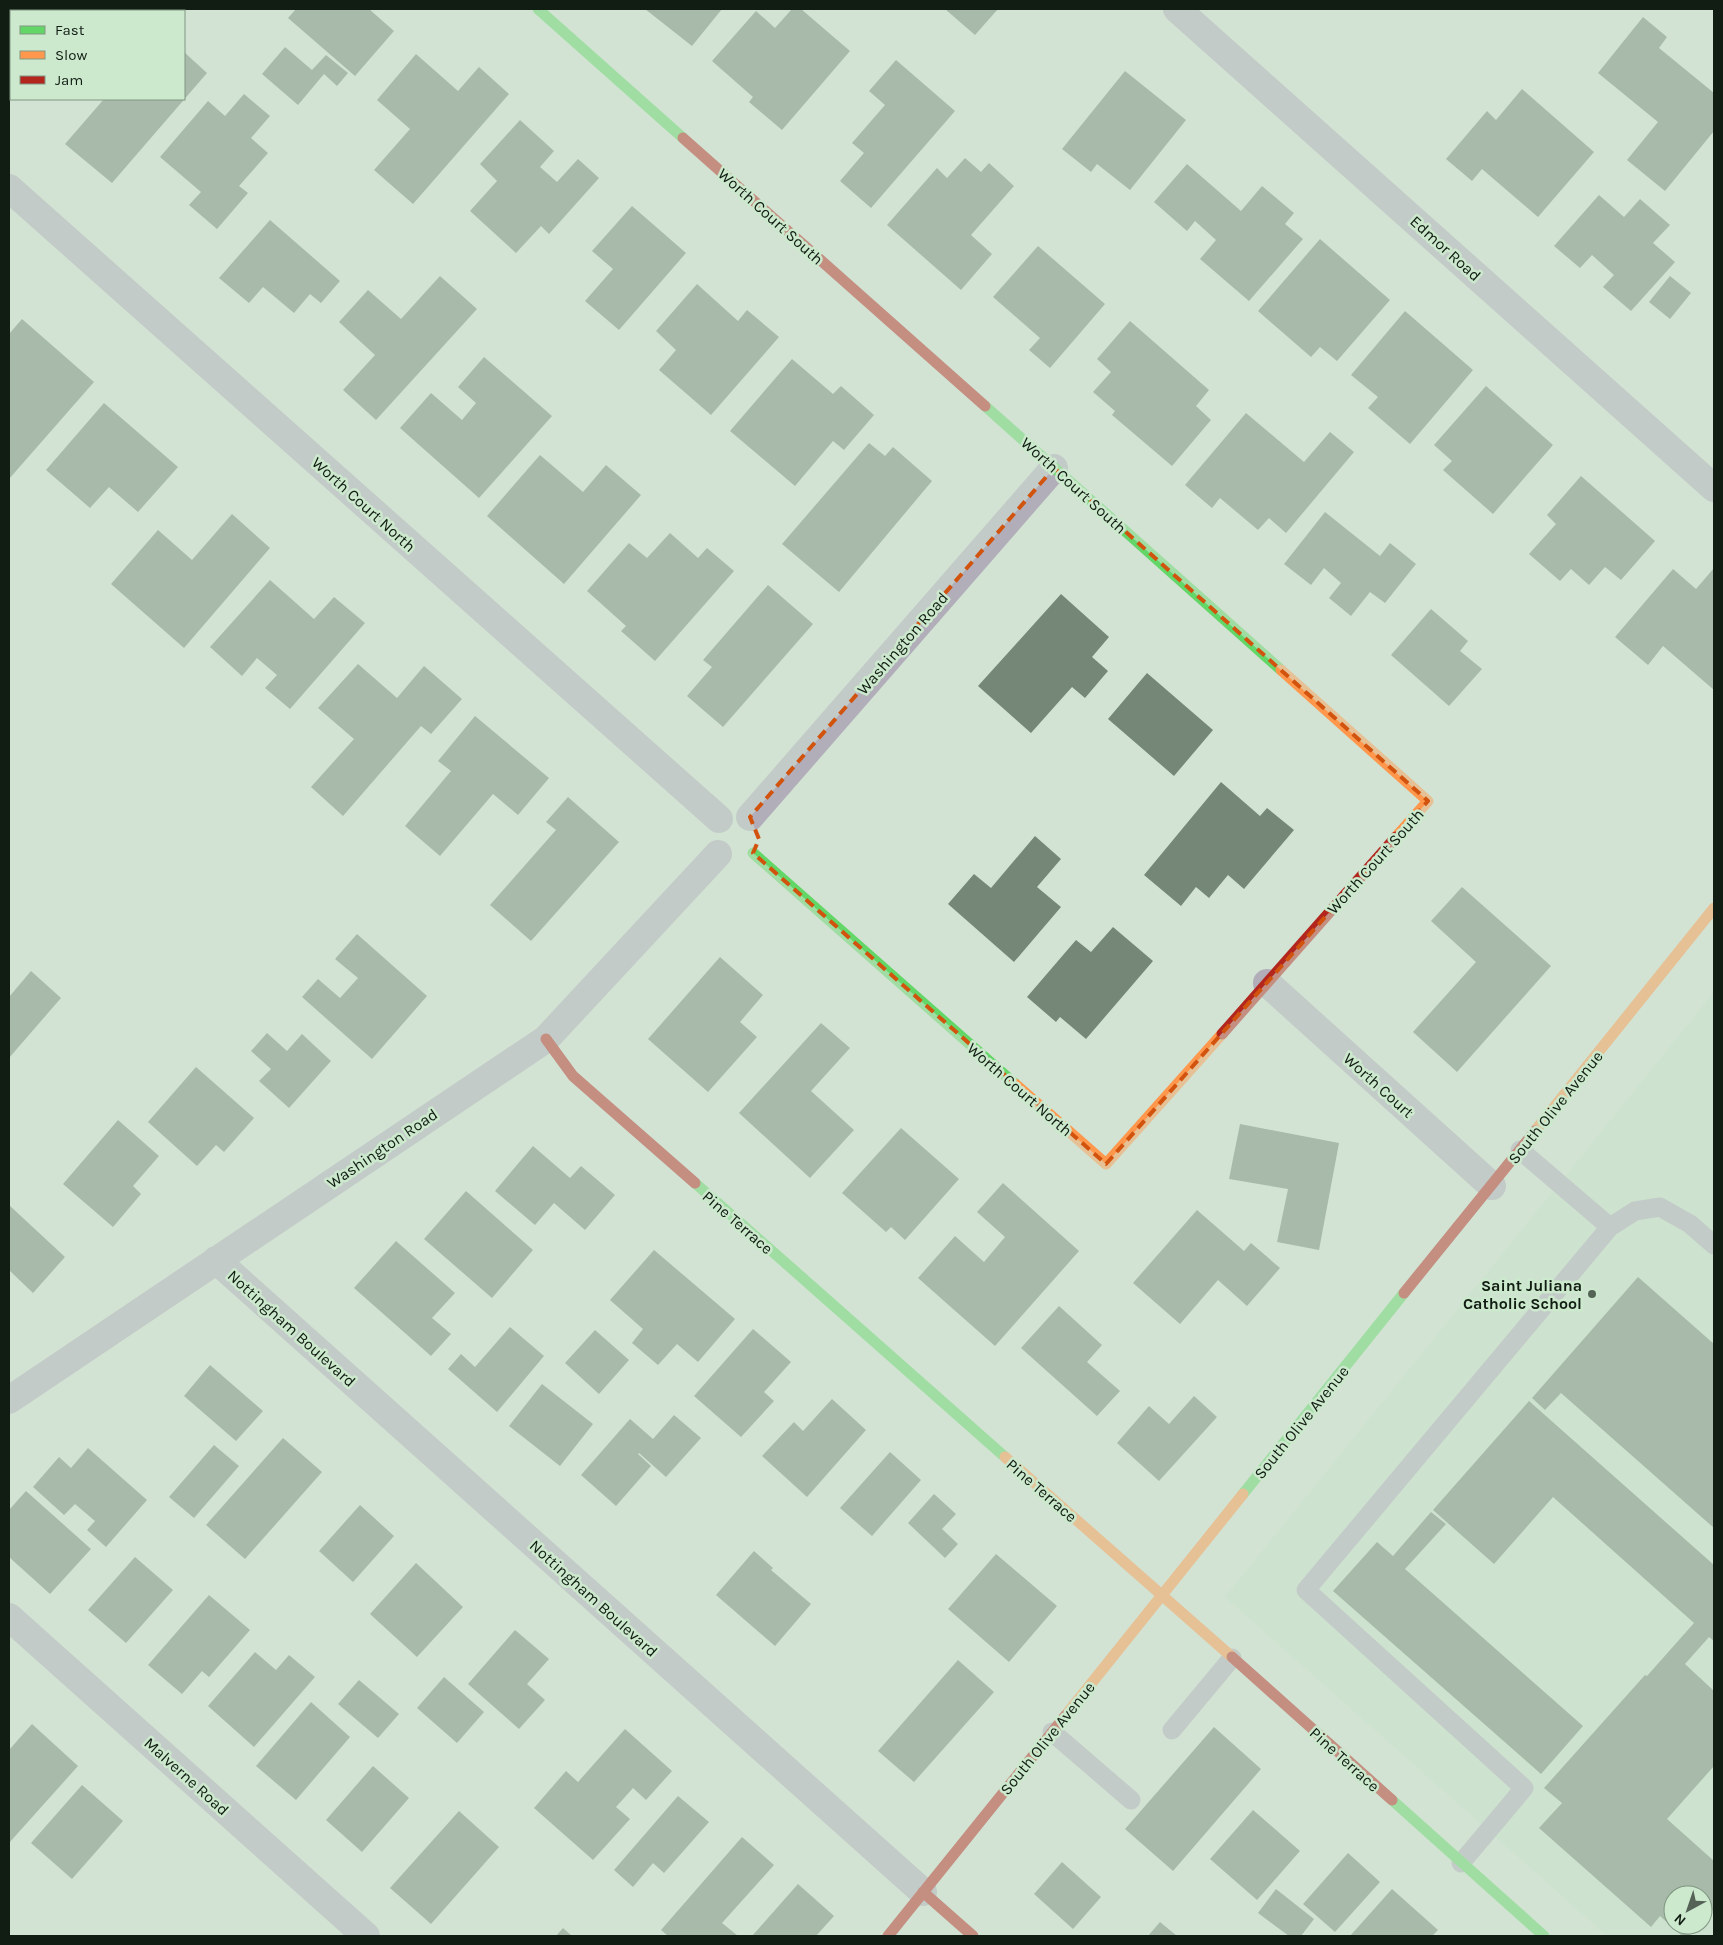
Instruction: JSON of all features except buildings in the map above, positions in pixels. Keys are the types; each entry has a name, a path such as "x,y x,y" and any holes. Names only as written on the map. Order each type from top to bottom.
{"street":[{"name":"Worth Court South","path":"538,9 1428,801 1267,982"},
{"name":"Edmor Road","path":"1177,9 1714,488"},
{"name":"Worth Court North","path":"9,188 718,819"},
{"name":"Washington Road","path":"750,817 1054,468"},
{"path":"737,812 750,817 759,830 758,846 753,853 740,860 732,860 718,854 711,840 712,832 718,819 724,815 737,812"},
{"name":"Worth Court North","path":"753,853 1106,1164 1267,982"},
{"name":"Washington Road","path":"9,1400 546,1039 718,854"},
{"name":"South Olive Avenue","path":"888,1936 1714,908"},
{"name":"Worth Court","path":"1267,982 1492,1186"},
{"name":"Pine Terrace","path":"546,1039 573,1076 1544,1936"},
{"name":"Nottingham Boulevard","path":"216,1260 973,1936"},
{"name":"Malverne Road","path":"9,1617 366,1936"}],"lane":[{"path":"1520,1150 1610,1227"},
{"path":"1461,1863 1524,1788 1306,1590 1610,1227 1635,1211 1660,1207 1690,1224 1714,1245"},
{"path":"1172,1730 1232,1658"},
{"path":"1052,1732 1131,1800"}],"highlighted area":[{"path":"1054,468 1428,801 1106,1164 753,853 759,839 750,817"}],"shaded area":[{"name":"Saint Juliana Catholic School","path":"1714,992 1714,1936 1607,1936 1225,1597"}],"traffic: fast":[{"path":"538,9 683,138"},
{"path":"985,406 1281,670"},
{"path":"753,853 1015,1084"},
{"path":"695,1183 1005,1457"},
{"path":"1243,1494 1404,1293"},
{"path":"1392,1800 1544,1936"}],"traffic: slow":[{"path":"1281,670 1428,801 1396,837"},
{"path":"1535,1131 1714,908"},
{"path":"1015,1084 1106,1164 1222,1034"},
{"path":"1005,1457 1232,1657"},
{"path":"1066,1715 1243,1494"}],"traffic: jam":[{"path":"683,138 985,406"},
{"path":"1222,1034 1396,837"},
{"path":"546,1039 573,1076 695,1183"},
{"path":"1404,1293 1535,1131"},
{"path":"1232,1657 1392,1800"},
{"path":"888,1936 1066,1715"},
{"path":"923,1892 973,1936"}],"place":[{"name":"Saint Juliana Catholic School","path":"1592,1294"}]}
